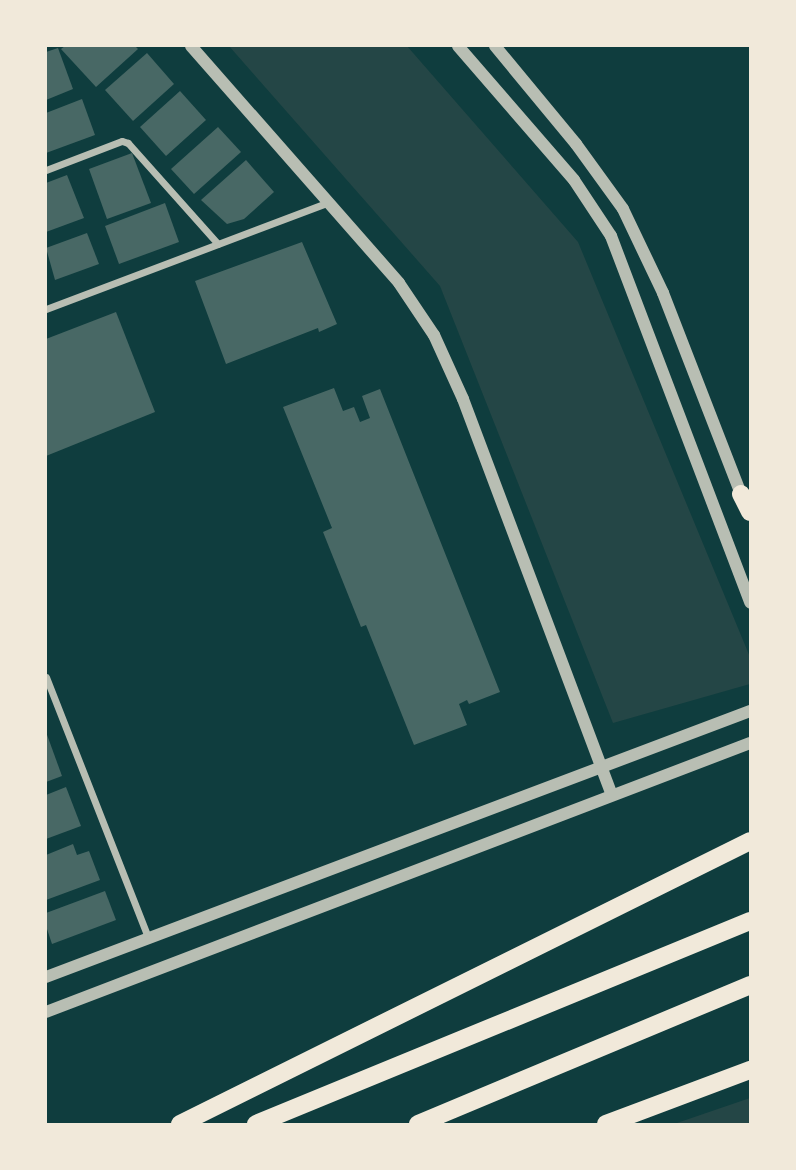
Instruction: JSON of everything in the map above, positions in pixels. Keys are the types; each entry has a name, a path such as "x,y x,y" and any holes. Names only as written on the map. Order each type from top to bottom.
{"main road":[{"path":"741,494 751,512"},
{"path":"180,1125 751,841"},
{"path":"256,1125 751,921"},
{"path":"418,1125 751,985"},
{"path":"606,1125 751,1070"}],"street":[{"path":"191,46 399,283 435,335 463,399 612,795"},
{"path":"458,46 574,180 611,236 751,601"},
{"path":"495,46 576,144 623,209 663,293 751,519"},
{"path":"46,170 122,141 128,143 218,244"},
{"path":"46,309 330,202"},
{"path":"46,677 148,937"},
{"path":"46,978 148,937 751,711"},
{"path":"46,1013 751,743"}],"shaded area":[{"path":"229,46 407,46 578,242 750,657 750,684 613,723 440,286"},
{"path":"750,1098 750,1124 674,1124"}],"building":[{"path":"65,46 135,46 138,49 96,87 61,49"},
{"path":"58,48 73,89 46,100 46,52"},
{"path":"147,53 174,84 133,121 105,90"},
{"path":"180,91 206,120 166,156 140,127"},
{"path":"82,99 95,135 46,153 46,113"},
{"path":"218,127 241,152 194,194 171,169"},
{"path":"132,153 151,203 107,219 89,169"},
{"path":"246,160 274,192 244,219 227,224 201,200"},
{"path":"67,175 84,218 46,232 46,183"},
{"path":"165,203 179,242 119,264 105,226"},
{"path":"87,233 99,264 55,280 46,248"},
{"path":"302,242 337,324 319,332 318,328 226,364 195,281"},
{"path":"116,312 155,412 46,456 46,339"},
{"path":"334,388 343,411 354,407 360,422 370,418 362,396 380,389 500,692 469,704 467,700 459,704 467,725 414,745 366,625 361,627 323,532 332,528 283,407"},
{"path":"46,732 62,776 46,782"},
{"path":"66,787 81,826 46,839 46,795"},
{"path":"73,844 77,855 89,851 100,880 46,900 46,855"},
{"path":"105,891 116,920 52,944 46,926 46,913"}]}
